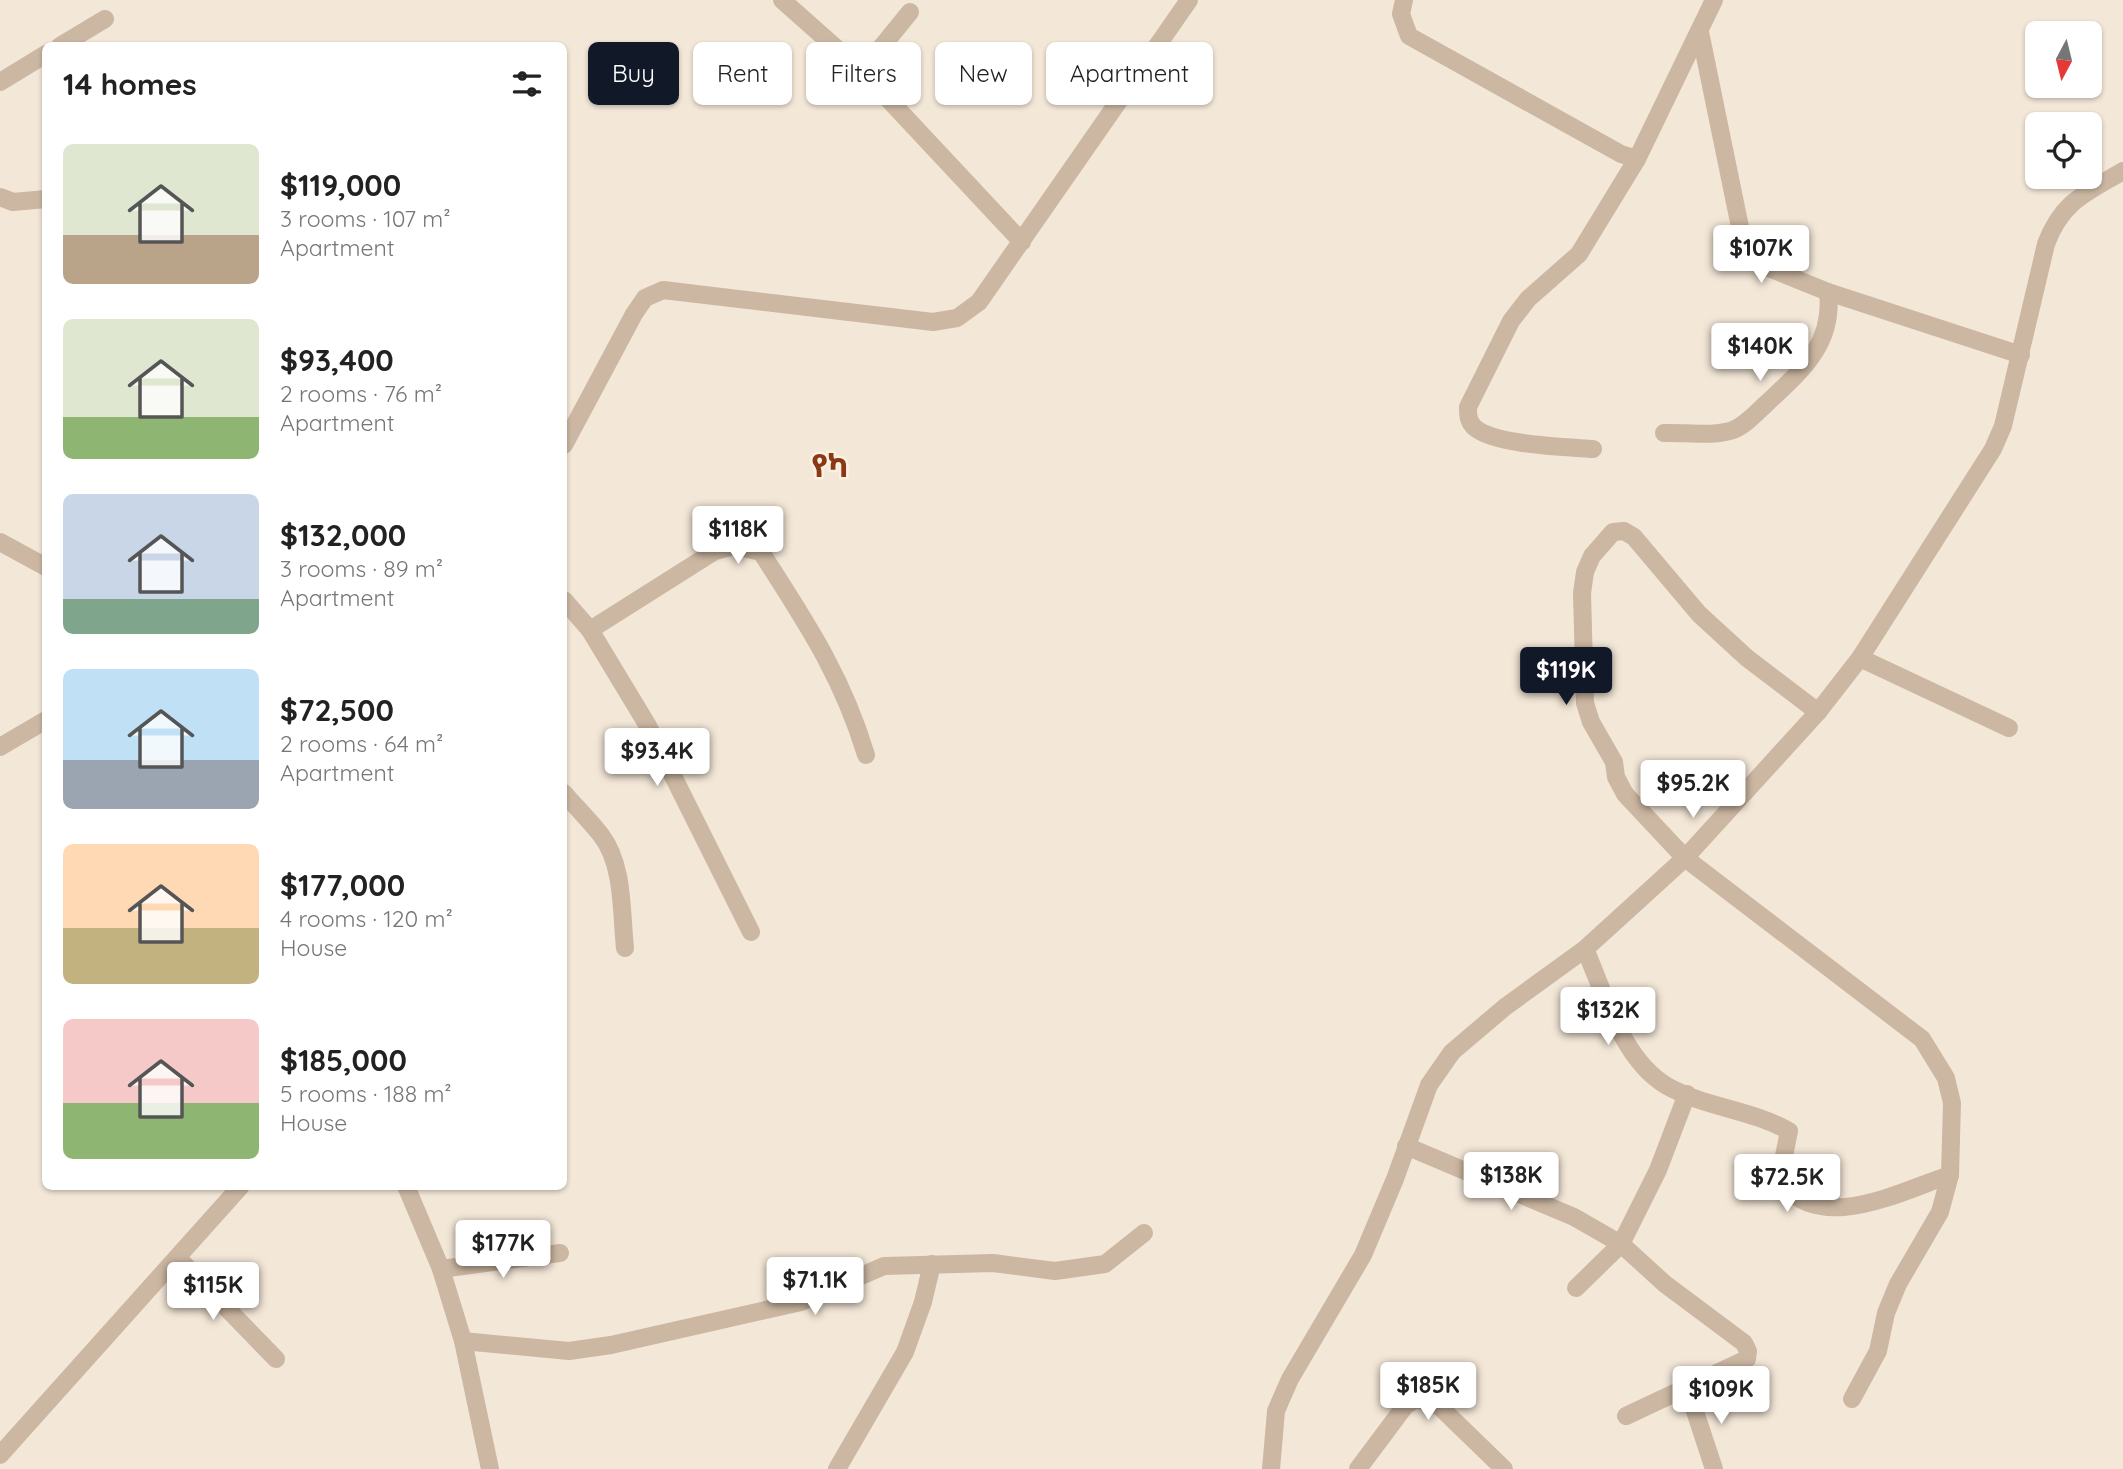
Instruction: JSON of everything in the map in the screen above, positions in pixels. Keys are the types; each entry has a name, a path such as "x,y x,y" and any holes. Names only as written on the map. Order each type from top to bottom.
{"street":[{"path":"782,0 829,42"},
{"path":"567,439 645,298 663,289 933,322 957,318 979,302 1189,0"},
{"path":"1404,0 1401,14 1409,36 1620,154 1637,159"},
{"path":"1593,449 1525,444 1476,429 1468,421 1468,407 1511,321 1528,299 1579,254 1637,159 1714,0"},
{"path":"886,42 910,12"},
{"path":"67,42 104,19"},
{"path":"1700,32 1740,226 1749,250 1764,266 1828,292 2021,355"},
{"path":"0,82 42,56"},
{"path":"894,105 1022,242"},
{"path":"1271,1469 1276,1411 1290,1379 1363,1255 1429,1085 1452,1052 1505,1007 1585,949 1685,858 1818,712 1860,658 1993,449 2003,426 2046,244 2054,221 2068,203 2123,171"},
{"path":"0,197 13,202 42,200"},
{"path":"1664,433 1733,430 1747,421 1802,370 1816,351 1826,331 1830,313 1828,292"},
{"path":"1818,712 1747,658 1699,614 1634,537 1624,531 1613,533 1592,556 1585,572 1582,593 1585,703 1591,722 1614,762 1616,777 1625,794 1685,858 1922,1039 1946,1078 1952,1103 1950,1175 1940,1212 1898,1284 1886,1313 1878,1351 1852,1399"},
{"path":"0,542 42,565"},
{"path":"590,630 715,551 734,546 761,552 816,636 851,706 866,755"},
{"path":"567,603 590,630 648,726 751,932"},
{"path":"1860,658 2009,728"},
{"path":"0,747 42,722"},
{"path":"567,796 602,836 612,856 619,883 625,948"},
{"path":"1585,949 1633,1051 1646,1069 1667,1086 1789,1131 1779,1181 1787,1192 1823,1208 1842,1209 1950,1175"},
{"path":"1576,1287 1621,1244 1658,1170 1687,1094"},
{"path":"1406,1146 1574,1217 1621,1244 1665,1284 1744,1343 1748,1351 1746,1359 1626,1416"},
{"path":"0,1455 238,1190"},
{"path":"408,1190 441,1269 463,1341 490,1469"},
{"path":"463,1341 569,1351 611,1345 800,1302 884,1266 993,1264 1055,1271 1105,1264 1144,1233"},
{"path":"441,1269 560,1253"},
{"path":"178,1258 276,1359"},
{"path":"837,1469 905,1352 923,1302 932,1264"},
{"path":"1687,1387 1714,1469"},
{"path":"1358,1469 1405,1406 1416,1399 1439,1406 1504,1469"}],"district":[{"name":"የካ","path":"830,466"}]}
